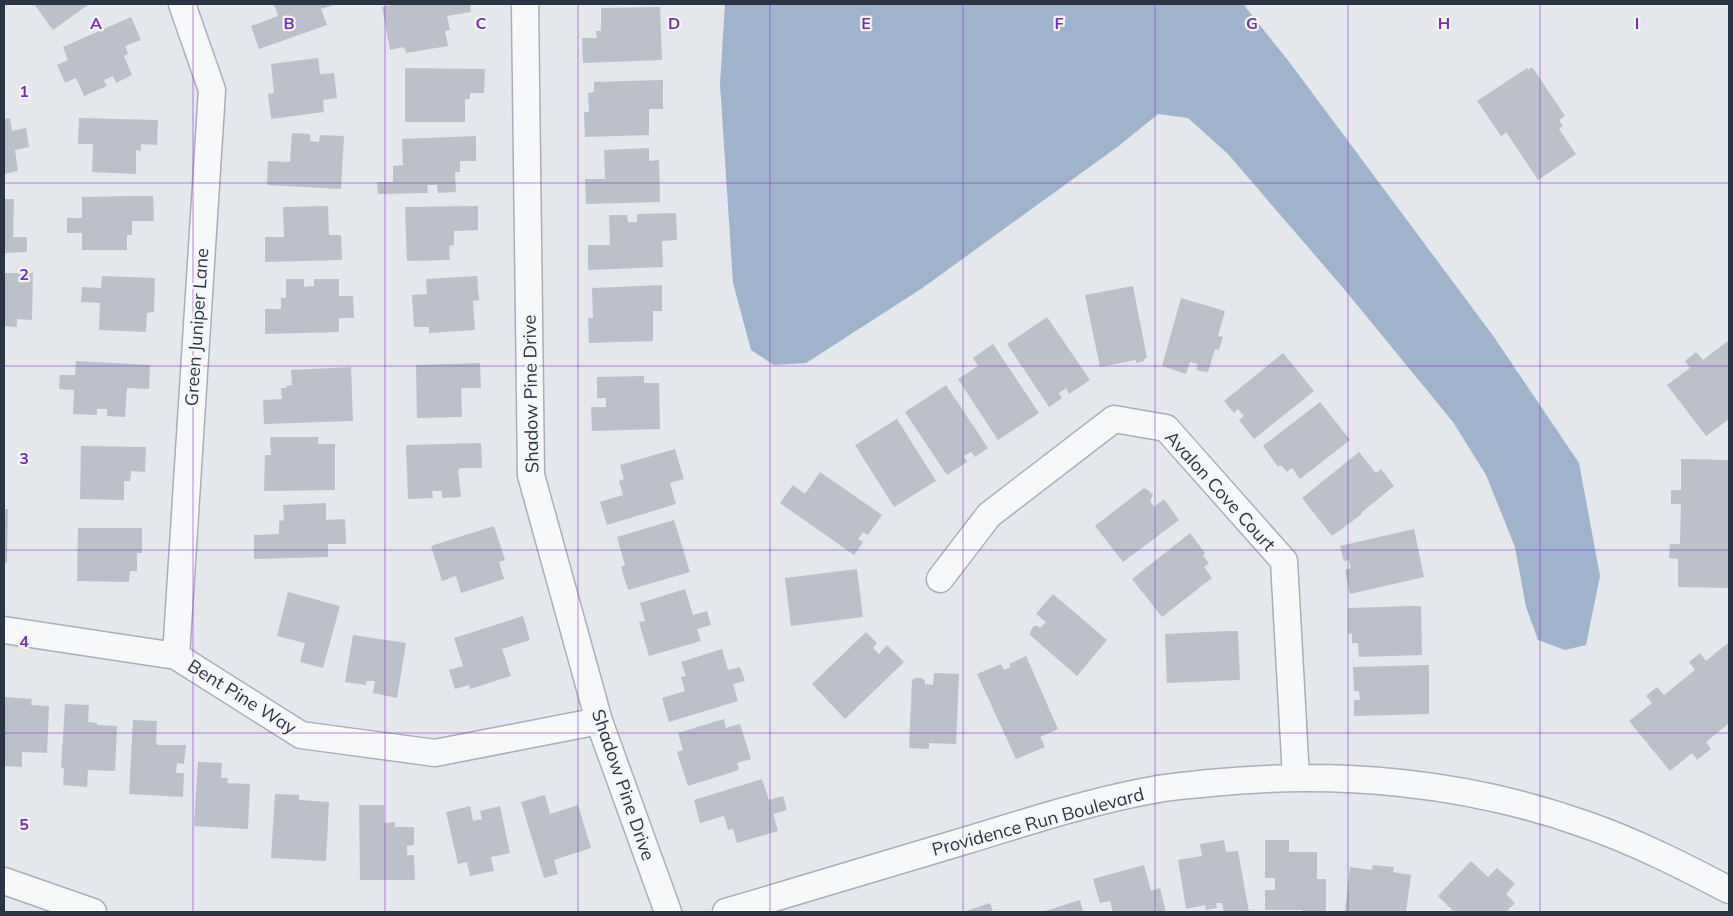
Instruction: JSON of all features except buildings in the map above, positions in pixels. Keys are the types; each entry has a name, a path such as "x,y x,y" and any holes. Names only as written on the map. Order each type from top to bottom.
{"street":[{"name":"Green Juniper Lane","path":"176,656 212,90 182,4"},
{"name":"Shadow Pine Drive","path":"525,4 531,475 599,721 668,912"},
{"name":"Avalon Cove Court","path":"940,579 989,515 1114,419 1166,428 1284,561 1296,778"},
{"name":"Bent Pine Way","path":"4,630 176,656 301,735 435,753 599,721"},
{"name":"Providence Run Boulevard","path":"726,912 1088,804 1160,789 1229,781 1296,778 1371,781 1443,788 1494,798 1586,824 1617,836 1680,864 1729,890"},
{"path":"4,880 93,912"}],"water":[{"path":"725,4 1243,4 1290,63 1494,337 1579,463 1600,576 1586,645 1565,650 1538,640 1526,607 1515,547 1486,475 1453,422 1344,289 1228,154 1188,118 1158,114 1120,145 921,289 806,363 774,365 751,350 733,283 720,84"}]}
